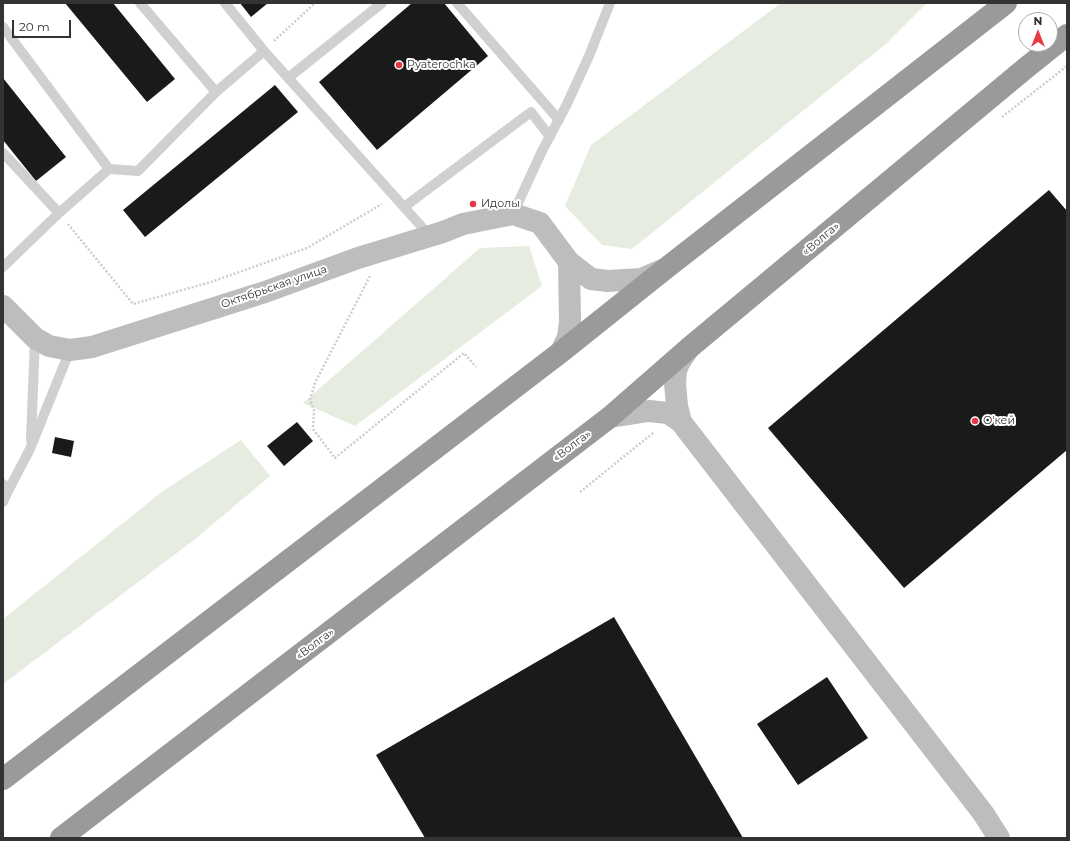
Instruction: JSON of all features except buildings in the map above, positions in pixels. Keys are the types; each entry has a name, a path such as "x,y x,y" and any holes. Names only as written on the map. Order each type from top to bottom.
{"highway":[{"path":"3,779 561,352 1006,3"},
{"name":"«Волга»","path":"62,838 610,417 690,348 1067,35"}],"street":[{"name":"Октябрьская улица","path":"3,306 35,338 49,346 70,350 92,346 265,292 463,224 513,214 540,223 569,262 591,279 608,282 641,279 666,269"},
{"path":"561,352 568,337 570,322 569,262"},
{"path":"681,422 674,383 679,363 690,348"},
{"path":"610,417 649,411 668,413 681,422 978,807 999,838"}],"lane":[{"path":"140,3 216,92"},
{"path":"225,3 264,51 430,236"},
{"path":"288,78 382,3"},
{"path":"458,3 559,120"},
{"path":"513,214 589,56 610,3"},
{"path":"3,27 109,169"},
{"path":"3,267 59,213 109,169 138,171 216,92 264,51"},
{"path":"404,207 531,112 550,137"},
{"path":"3,153 59,213"},
{"path":"30,449 35,338"},
{"path":"3,502 6,488 30,449 70,350"}],"path":[{"path":"264,51 315,3"},
{"path":"59,213 132,304 211,282 307,248 395,197"},
{"path":"383,251 315,383 310,400 314,410 313,429 335,458 464,353 476,367"},
{"path":"580,492 652,434 658,433"}],"shaded area":[{"path":"781,3 927,3 888,42 632,249 602,245 565,206 591,145"},
{"path":"529,246 542,286 355,426 303,403 480,248"},
{"path":"241,440 270,476 194,540 3,684 3,619 163,491"}],"place":[{"name":"Pyaterochka","path":"399,65"},
{"name":"Идолы","path":"473,204"},
{"name":"О'кей","path":"975,421"}]}
